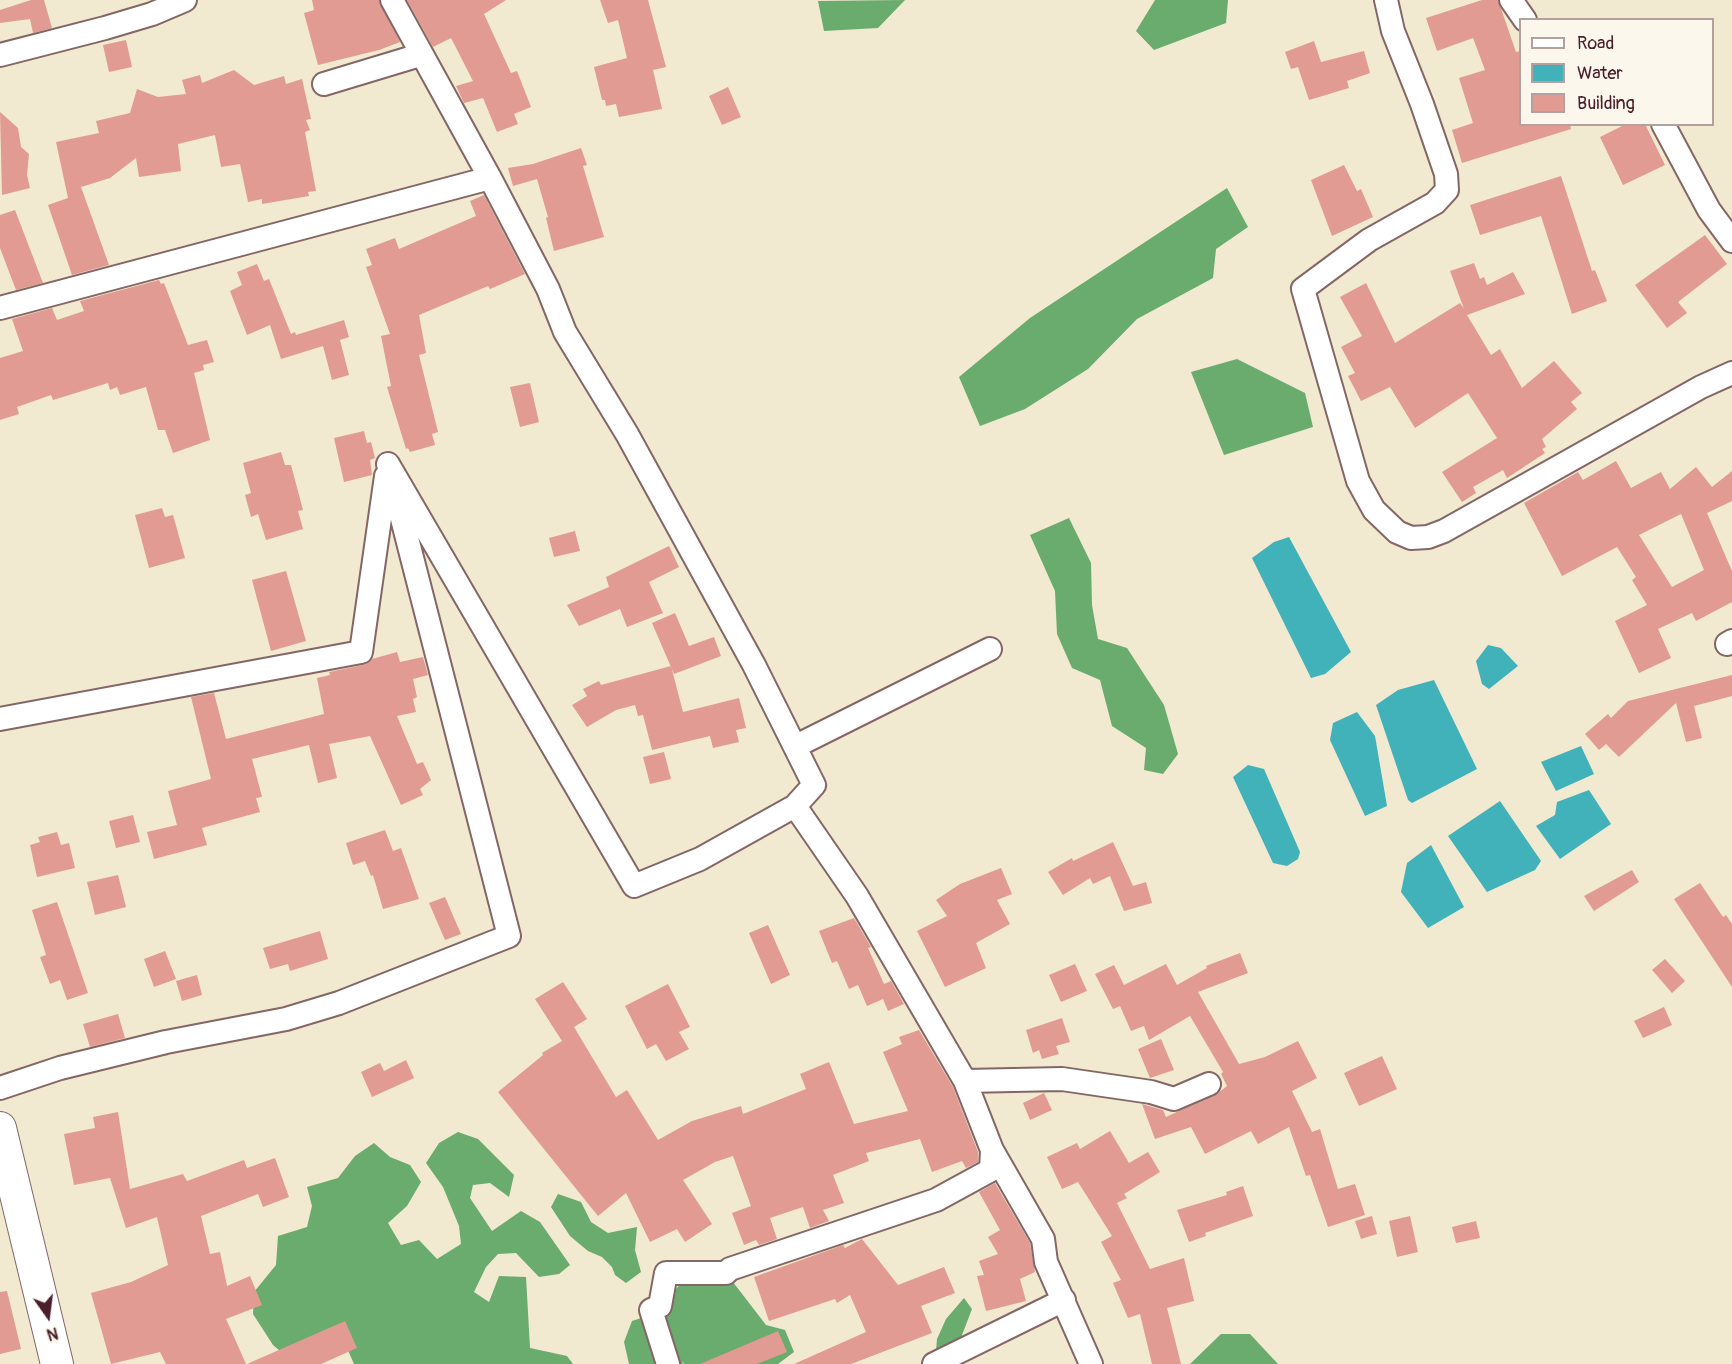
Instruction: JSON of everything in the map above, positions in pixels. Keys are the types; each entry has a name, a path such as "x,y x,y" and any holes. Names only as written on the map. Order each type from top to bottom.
{"main road":[{"path":"0,1128 57,1364"}],"street":[{"path":"0,55 105,28 152,14 185,0"},
{"path":"388,464 634,886 700,859 795,806 814,785 796,746 627,434 565,332 548,289 392,0"},
{"path":"1386,0 1393,31 1422,104 1446,174 1447,190 1435,203 1369,240 1303,290 1358,481 1374,510 1397,532 1411,538 1428,537 1444,531 1701,387 1732,373"},
{"path":"1511,0 1524,18"},
{"path":"324,84 420,55"},
{"path":"1664,126 1709,210 1732,241"},
{"path":"0,308 490,178"},
{"path":"0,719 361,652 388,464"},
{"path":"0,1088 60,1068 155,1044 286,1019 339,1003 509,936 388,464"},
{"path":"796,746 990,649"},
{"path":"795,806 857,896 965,1081 992,1150 1043,1239 1046,1262 1091,1364"},
{"path":"965,1081 1062,1079 1151,1092 1174,1099 1209,1084"},
{"path":"668,1364 651,1310 660,1306 666,1273 726,1273 730,1269 936,1200 991,1170 992,1150"},
{"path":"934,1364 1064,1300"}],"green space":[{"path":"905,0 878,28 824,31 818,1"},
{"path":"1155,0 1228,0 1226,23 1154,50 1136,31"},
{"path":"1227,188 1248,227 1216,249 1213,278 1137,319 1088,369 1025,409 980,426 959,377 1030,318"},
{"path":"1237,359 1305,393 1313,427 1224,455 1191,372"},
{"path":"1069,518 1091,563 1092,605 1098,639 1127,648 1164,705 1178,754 1163,774 1144,770 1146,748 1112,726 1100,680 1072,668 1057,634 1055,591 1030,535"},
{"path":"458,1132 478,1139 514,1175 509,1197 490,1183 473,1185 470,1198 492,1231 521,1211 540,1222 570,1265 559,1274 539,1277 516,1253 498,1254 486,1267 474,1292 489,1302 499,1276 526,1277 530,1348 567,1356 573,1364 354,1364 339,1330 286,1356 273,1345 253,1314 254,1292 276,1265 278,1236 307,1227 312,1206 307,1187 338,1178 355,1156 374,1143 390,1157 410,1165 421,1182 407,1206 388,1223 401,1245 419,1240 437,1259 461,1244 459,1226 443,1187 426,1163 439,1143"},
{"path":"558,1194 581,1202 591,1222 608,1233 637,1227 635,1250 641,1272 626,1283 615,1275 612,1267 602,1257 588,1251 570,1236 551,1207"},
{"path":"726,1273 766,1325 785,1330 794,1352 778,1364 684,1364 682,1361 683,1364 629,1364 624,1342 632,1321 653,1314 686,1278"},
{"path":"964,1298 972,1309 962,1335 965,1351 936,1351 937,1339 946,1319"},
{"path":"1221,1334 1250,1334 1278,1364 1190,1364"}],"water":[{"path":"1289,537 1351,652 1325,674 1311,678 1252,558 1274,542"},
{"path":"1488,645 1501,648 1518,666 1489,689 1482,684 1476,661"},
{"path":"1434,680 1477,769 1412,803 1408,800 1376,705 1398,690"},
{"path":"1357,712 1375,736 1387,806 1365,816 1330,740 1333,723"},
{"path":"1581,746 1594,774 1556,791 1541,762"},
{"path":"1248,765 1264,769 1300,852 1298,859 1287,866 1273,863 1233,777"},
{"path":"1589,790 1611,824 1560,859 1536,826 1555,815 1557,802"},
{"path":"1500,801 1541,861 1535,870 1487,892 1448,836"},
{"path":"1431,845 1464,907 1428,928 1401,892 1407,863"}],"building":[{"path":"31,0 44,0 52,28 33,33 30,19 0,23 0,10"},
{"path":"312,0 379,0 400,42 379,50 318,65 304,13 314,10"},
{"path":"407,0 506,0 484,14 511,73 517,71 531,107 514,114 518,124 497,132 483,98 464,103 456,86 473,81 451,38 433,47"},
{"path":"600,0 648,0 666,67 653,70 662,109 619,117 616,104 606,106 605,100 602,100 594,67 627,58 618,20 608,23"},
{"path":"1482,0 1498,0 1516,52 1519,51 1519,126 1570,126 1571,129 1462,163 1452,130 1473,123 1459,78 1485,70 1473,38 1437,51 1426,18"},
{"path":"126,40 132,67 109,72 103,45"},
{"path":"1314,41 1321,62 1364,51 1370,73 1347,81 1349,88 1309,100 1298,67 1291,69 1285,52"},
{"path":"234,70 254,85 284,76 286,84 302,79 311,119 306,120 310,130 305,132 316,191 308,192 309,196 262,204 262,199 248,202 240,164 221,167 215,135 178,144 181,171 139,177 136,158 110,178 81,187 109,265 72,275 48,205 68,198 56,142 99,133 96,121 130,113 137,89 158,97 186,94 182,80 200,75 202,83"},
{"path":"728,87 741,117 722,125 709,96"},
{"path":"0,112 18,128 21,147 29,154 27,175 30,188 2,195"},
{"path":"1622,126 1646,126 1665,165 1623,185 1600,137"},
{"path":"581,148 587,165 583,166 604,237 554,251 546,218 548,217 537,179 513,186 508,168 533,164"},
{"path":"1344,165 1357,191 1361,189 1373,217 1332,236 1311,180"},
{"path":"1561,176 1592,271 1595,270 1607,301 1572,314 1541,216 1480,235 1470,205"},
{"path":"484,195 525,274 490,289 488,286 419,315 426,353 419,355 438,432 432,434 435,445 410,452 408,448 406,449 387,387 391,386 381,336 390,334 366,267 372,265 366,249 395,238 399,249 476,216 470,201"},
{"path":"15,210 43,283 16,290 0,248 0,215"},
{"path":"1705,235 1727,264 1678,302 1687,313 1667,328 1635,285"},
{"path":"1474,263 1480,279 1484,277 1487,285 1513,272 1525,294 1467,315 1491,355 1500,349 1522,388 1554,361 1582,393 1571,402 1577,409 1542,439 1546,447 1542,449 1545,453 1507,478 1503,470 1473,487 1476,493 1462,502 1442,472 1497,438 1468,393 1415,428 1390,387 1361,401 1348,376 1355,373 1341,347 1362,336 1340,297 1366,283 1395,343 1460,303 1464,309 1450,271"},
{"path":"257,264 264,281 269,279 291,334 295,332 296,335 344,320 349,337 340,340 349,375 332,380 323,346 281,359 270,325 247,335 230,291 242,285 237,272"},
{"path":"159,280 161,284 164,283 188,345 207,340 214,362 203,365 204,370 194,373 210,440 173,453 165,430 158,430 146,387 120,395 117,387 110,390 108,383 53,400 51,395 17,407 19,414 0,420 0,358 23,351 12,319 52,308 57,320 84,311 80,301"},
{"path":"530,383 539,422 520,427 510,387"},
{"path":"364,431 367,443 371,442 375,458 370,460 372,475 344,482 334,438"},
{"path":"281,452 285,465 291,465 303,510 298,511 303,529 266,540 258,514 251,517 245,495 251,493 243,463"},
{"path":"1616,461 1631,488 1661,472 1670,489 1696,467 1712,487 1732,471 1732,501 1707,513 1732,571 1732,602 1696,621 1692,613 1658,629 1671,658 1639,673 1615,621 1647,605 1632,580 1636,577 1617,547 1562,576 1524,503 1578,472 1583,480","holes":["1681,514 1704,570 1672,587 1639,535"]},
{"path":"162,508 165,517 173,515 185,558 149,568 135,515"},
{"path":"575,531 580,551 554,557 549,538"},
{"path":"669,546 679,567 649,582 663,613 627,627 620,609 579,626 567,605 609,587 606,577"},
{"path":"286,571 306,641 271,651 252,580"},
{"path":"675,613 689,646 714,637 721,656 674,674 652,623"},
{"path":"397,652 400,662 423,657 428,675 413,679 417,697 413,699 416,712 397,716 417,764 423,762 431,780 420,789 423,795 401,805 370,736 329,744 337,778 318,783 309,745 252,759 262,797 256,798 260,812 202,828 207,845 154,859 147,832 177,825 168,791 211,779 191,697 214,693 226,739 324,714 317,678 330,675 329,672 363,665 372,659"},
{"path":"671,666 683,712 739,698 746,728 736,730 739,742 713,748 710,736 652,750 643,715 638,716 635,705 616,710 587,727 572,705 587,696 583,689 599,681 601,685"},
{"path":"1732,675 1732,696 1694,706 1702,738 1686,742 1676,703 1619,757 1606,744 1599,750 1585,734 1608,714 1611,718 1628,701"},
{"path":"664,752 671,779 650,784 643,757"},
{"path":"133,815 140,842 116,848 109,821"},
{"path":"385,830 393,851 401,848 419,899 383,909 373,875 371,876 365,861 353,865 346,843"},
{"path":"57,832 61,845 69,843 75,868 37,877 30,845 40,842 38,837"},
{"path":"1113,842 1133,886 1146,882 1152,903 1124,911 1110,876 1093,884 1090,878 1063,895 1048,872 1072,858 1073,861"},
{"path":"1001,868 1012,894 997,900 1010,924 976,943 986,968 945,987 917,931 947,916 936,900 960,884"},
{"path":"1632,870 1639,882 1594,911 1584,896"},
{"path":"118,875 126,907 95,915 87,882"},
{"path":"1700,883 1723,917 1726,915 1732,924 1732,987 1674,899"},
{"path":"445,897 461,934 445,940 429,903"},
{"path":"57,902 88,993 67,1000 60,980 50,984 40,957 46,955 32,910"},
{"path":"854,918 871,947 868,948 884,984 891,981 904,1004 888,1011 883,999 867,1006 858,985 849,989 837,961 832,963 819,931"},
{"path":"768,925 790,975 771,984 749,933"},
{"path":"320,931 328,959 290,971 288,964 270,969 263,948"},
{"path":"165,951 176,979 154,987 144,959"},
{"path":"1240,953 1248,973 1198,992 1239,1064 1265,1057 1298,1041 1317,1078 1292,1091 1312,1132 1320,1129 1338,1189 1355,1184 1365,1215 1328,1227 1310,1175 1306,1176 1289,1127 1258,1144 1251,1131 1205,1154 1191,1127 1155,1139 1142,1104 1163,1110 1166,1117 1214,1096 1227,1086 1221,1074 1223,1072 1190,1016 1149,1040 1144,1026 1131,1031 1120,1006 1113,1009 1095,974 1114,965 1124,985 1166,964 1177,985 1207,968 1206,966"},
{"path":"1665,959 1685,981 1672,993 1652,970"},
{"path":"1075,964 1087,991 1061,1002 1049,975"},
{"path":"197,975 202,995 182,1001 176,981"},
{"path":"563,982 587,1019 574,1027 616,1097 627,1090 658,1140 692,1121 741,1106 743,1114 806,1089 800,1074 829,1062 854,1124 908,1111 883,1052 902,1044 899,1037 919,1030 953,1087 978,1152 978,1162 966,1168 962,1161 932,1172 920,1139 866,1153 869,1161 833,1175 844,1203 823,1210 829,1221 810,1228 803,1207 770,1218 777,1239 759,1245 756,1240 744,1245 732,1213 751,1206 733,1156 715,1162 683,1180 712,1224 685,1242 677,1229 650,1242 626,1193 598,1216 498,1092 543,1055 542,1053 562,1041 535,999"},
{"path":"668,984 690,1027 679,1032 689,1049 666,1061 656,1044 647,1049 625,1006"},
{"path":"1664,1007 1672,1025 1643,1038 1634,1021"},
{"path":"118,1014 125,1038 90,1047 83,1024"},
{"path":"1062,1018 1070,1042 1056,1046 1059,1054 1042,1059 1039,1050 1033,1053 1026,1030"},
{"path":"1161,1039 1174,1070 1150,1078 1138,1049"},
{"path":"1382,1056 1397,1089 1359,1106 1344,1073"},
{"path":"406,1060 414,1078 372,1097 361,1072 380,1063 384,1071"},
{"path":"1044,1093 1052,1110 1030,1120 1023,1103"},
{"path":"118,1112 130,1189 183,1174 187,1181 244,1160 247,1168 275,1158 289,1197 263,1207 258,1194 201,1216 210,1254 220,1252 227,1286 250,1276 262,1305 226,1319 246,1364 166,1364 160,1352 111,1364 91,1293 131,1282 168,1265 157,1217 126,1228 110,1178 74,1185 64,1134 95,1128 93,1117"},
{"path":"1110,1131 1129,1163 1148,1152 1160,1172 1124,1194 1127,1198 1117,1203 1150,1269 1184,1258 1194,1301 1167,1308 1181,1364 1152,1364 1140,1314 1128,1318 1113,1283 1121,1280 1101,1242 1112,1236 1078,1182 1062,1189 1047,1157 1077,1143 1080,1149"},
{"path":"995,1183 1030,1243 1035,1272 1020,1279 1026,1301 986,1311 977,1276 984,1275 979,1261 998,1254 988,1237 1000,1230 979,1192"},
{"path":"1243,1186 1253,1216 1205,1233 1206,1236 1189,1242 1177,1210 1227,1195 1226,1192"},
{"path":"1372,1216 1377,1234 1361,1239 1355,1221"},
{"path":"1410,1216 1418,1252 1397,1257 1389,1221"},
{"path":"1476,1221 1480,1238 1456,1243 1452,1227"},
{"path":"862,1239 898,1285 944,1267 955,1293 921,1306 932,1333 851,1364 794,1364 866,1332 850,1295 837,1303 835,1299 769,1321 754,1277 843,1245 845,1248"},
{"path":"7,1291 21,1349 0,1354 0,1292"},
{"path":"345,1321 357,1348 321,1364 247,1364"},
{"path":"778,1331 787,1352 757,1364 700,1364"}]}
